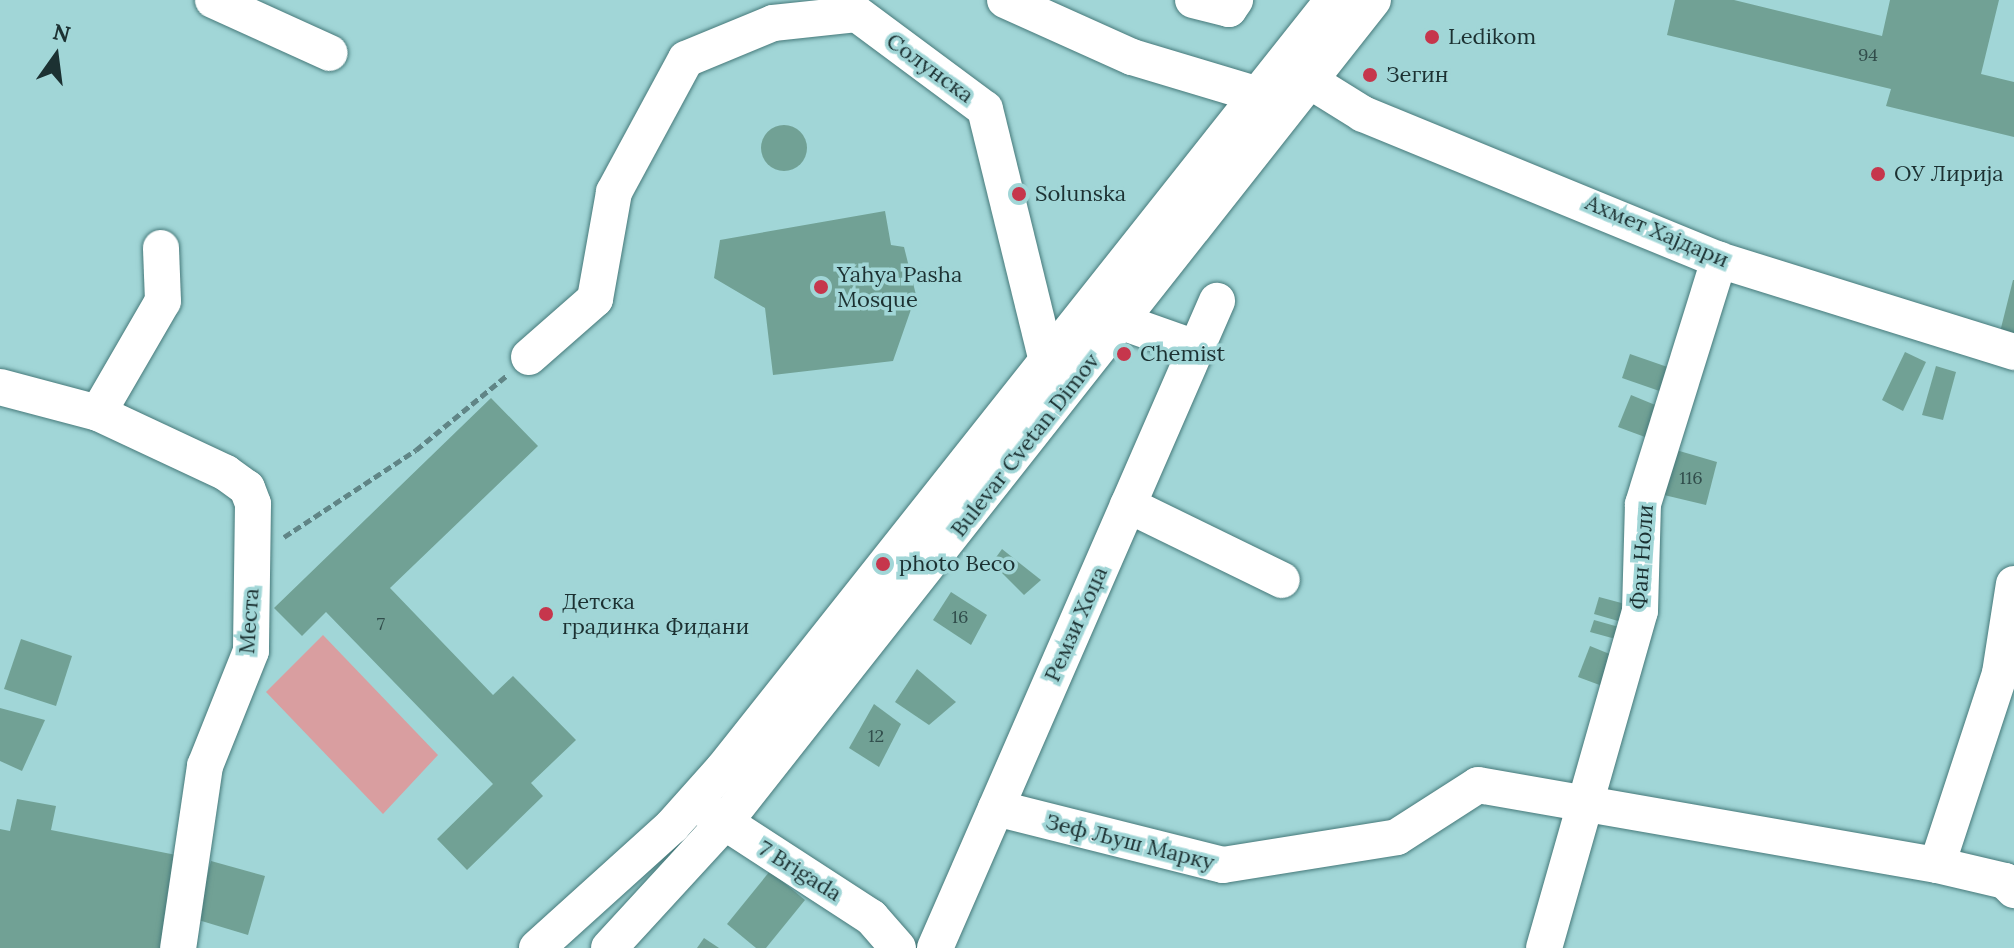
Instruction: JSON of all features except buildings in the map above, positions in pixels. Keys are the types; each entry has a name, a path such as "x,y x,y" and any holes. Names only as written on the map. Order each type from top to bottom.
{"street":[{"path":"213,0 330,53"},
{"path":"1005,0 1132,57 1259,95"},
{"path":"1193,0 1229,9 1235,0"},
{"name":"Bulevar Cvetan Dimov","path":"537,948 683,814 1333,0"},
{"name":"Bulevar Cvetan Dimov","path":"609,948 713,836 1122,322 1373,0"},
{"name":"Солунска","path":"529,357 595,299 614,192 686,59 773,23 857,14 985,109 1047,361"},
{"name":"Ахмет Хајдари","path":"1310,81 1363,114 1719,260 2014,352"},
{"path":"98,413 163,301 161,248"},
{"name":"Фан Ноли","path":"1544,948 1581,806 1640,611 1643,504 1719,260"},
{"name":"Ремзи Хоџа","path":"935,948 1217,301"},
{"path":"1122,322 1196,348"},
{"name":"Места","path":"0,387 98,413 247,488 253,556 251,651 205,766 178,948"},
{"path":"1128,505 1282,580"},
{"path":"1937,865 2000,673 2014,584"},
{"name":"Зеф Љуш Марку","path":"996,808 1223,865 1397,837 1478,785 1581,806 1937,865 2005,881 2014,890"},
{"name":"7 Brigada","path":"683,814 713,836 871,917 898,948"}],"path":[{"path":"253,556 342,503 529,357"}],"shaded area":[{"path":"323,635 438,755 383,814 266,692"}],"place":[{"name":"Ledikom","path":"1432,37"},
{"name":"Зегин","path":"1370,75"},
{"name":"ОУ Лирија","path":"1878,174"},
{"name":"Solunska","path":"1019,194"},
{"name":"Yahya Pasha Mosque","path":"821,287"},
{"name":"Chemist","path":"1124,354"},
{"name":"photo Beco","path":"883,564"},
{"name":"Детска градинка Фидани","path":"546,614"}]}
